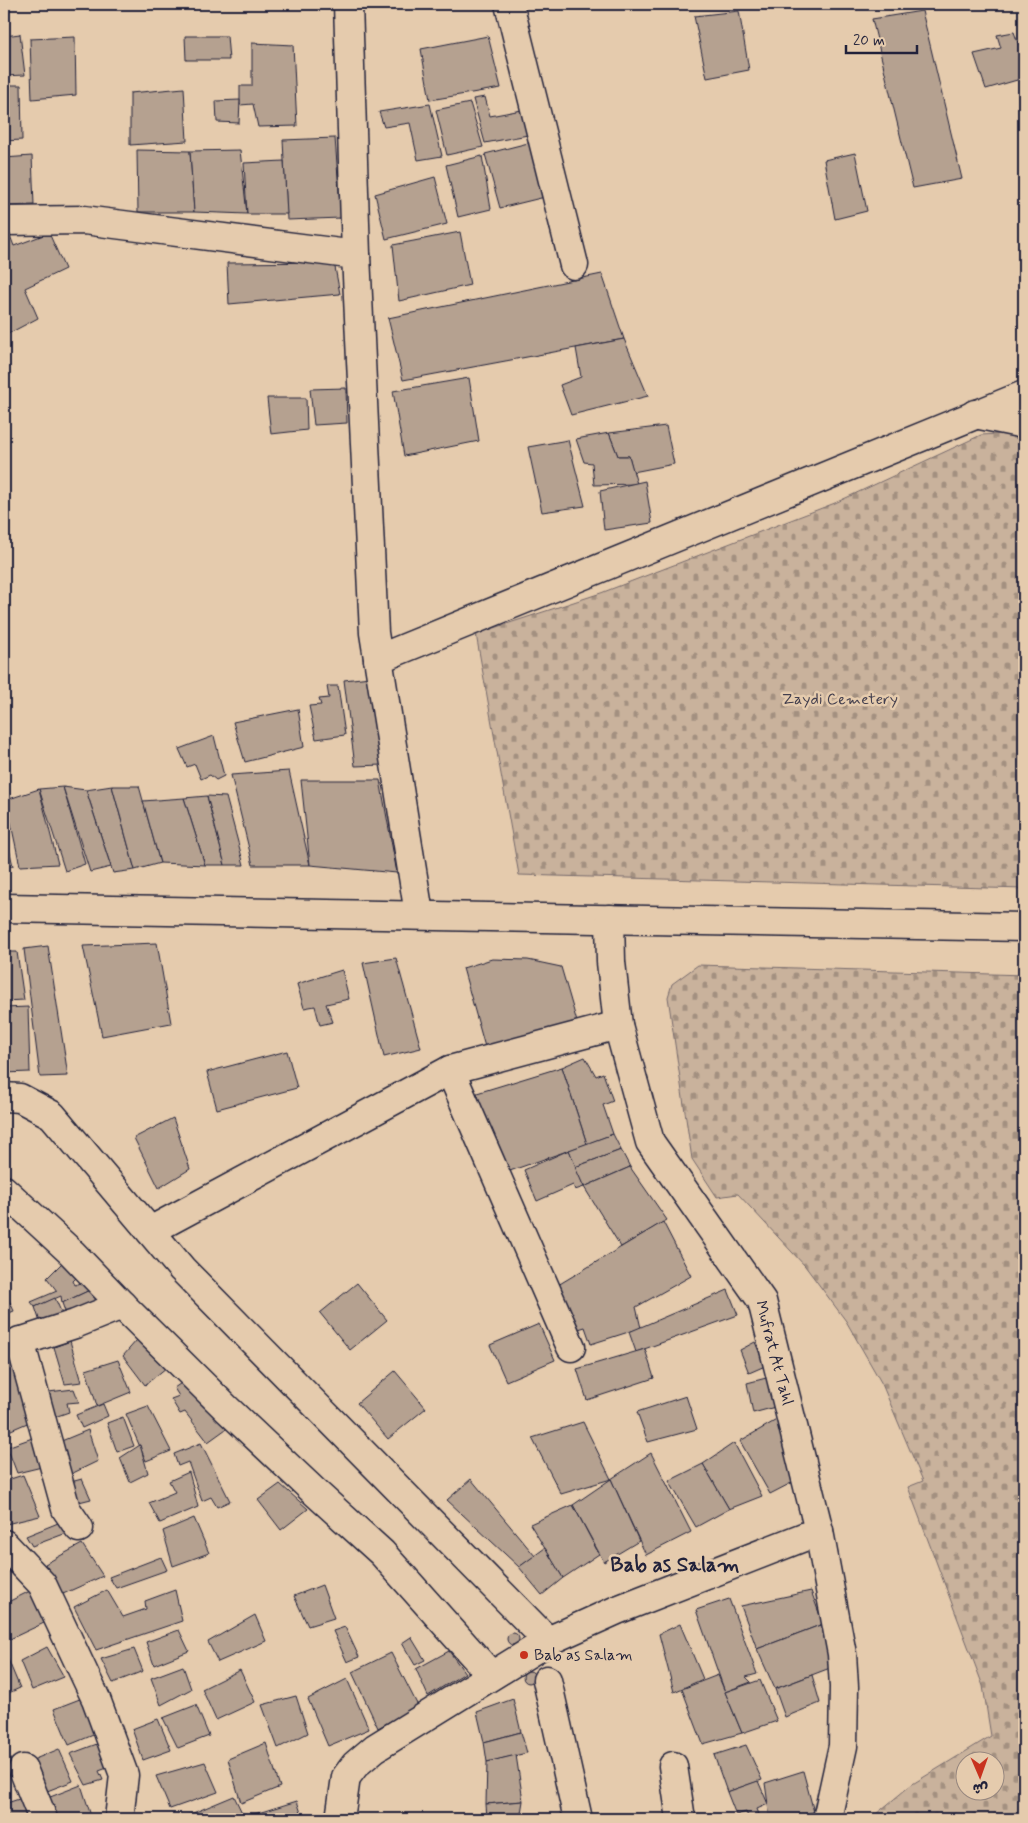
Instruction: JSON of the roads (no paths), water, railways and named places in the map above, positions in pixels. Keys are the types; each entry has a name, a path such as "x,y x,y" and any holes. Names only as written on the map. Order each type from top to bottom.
{"street":[{"path":"348,4 356,255 374,633 419,914"},
{"path":"509,4 574,265"},
{"path":"4,221 84,220 356,255"},
{"path":"378,659 1024,395"},
{"path":"975,414 1024,424"},
{"path":"4,908 419,914 1024,927"},
{"name":"Mufrat At Tahl","path":"610,919 611,962 618,1025 650,1142 762,1301 819,1531 842,1654 844,1687 843,1746 827,1819"},
{"path":"150,1232 450,1070 618,1025"},
{"path":"450,1070 571,1347"},
{"path":"4,1097 20,1098 52,1114 182,1269 548,1641"},
{"path":"4,1190 72,1253 241,1422 382,1553 491,1675"},
{"path":"79,1528 66,1509 12,1344 75,1324 122,1305"},
{"path":"340,1819 346,1777 355,1765 376,1748 491,1675 548,1641 617,1610 819,1531"},
{"path":"4,1544 42,1584 96,1699 124,1774 119,1819"},
{"path":"547,1680 578,1819"},
{"path":"673,1766 681,1819"},
{"path":"23,1769 43,1819"}],"place":[{"name":"Bab as Salam","path":"524,1655"}],"district":[{"name":"Bab as Salam","path":"675,1565"}],"park label":[{"name":"Zaydi Cemetery","path":"840,699"}]}
